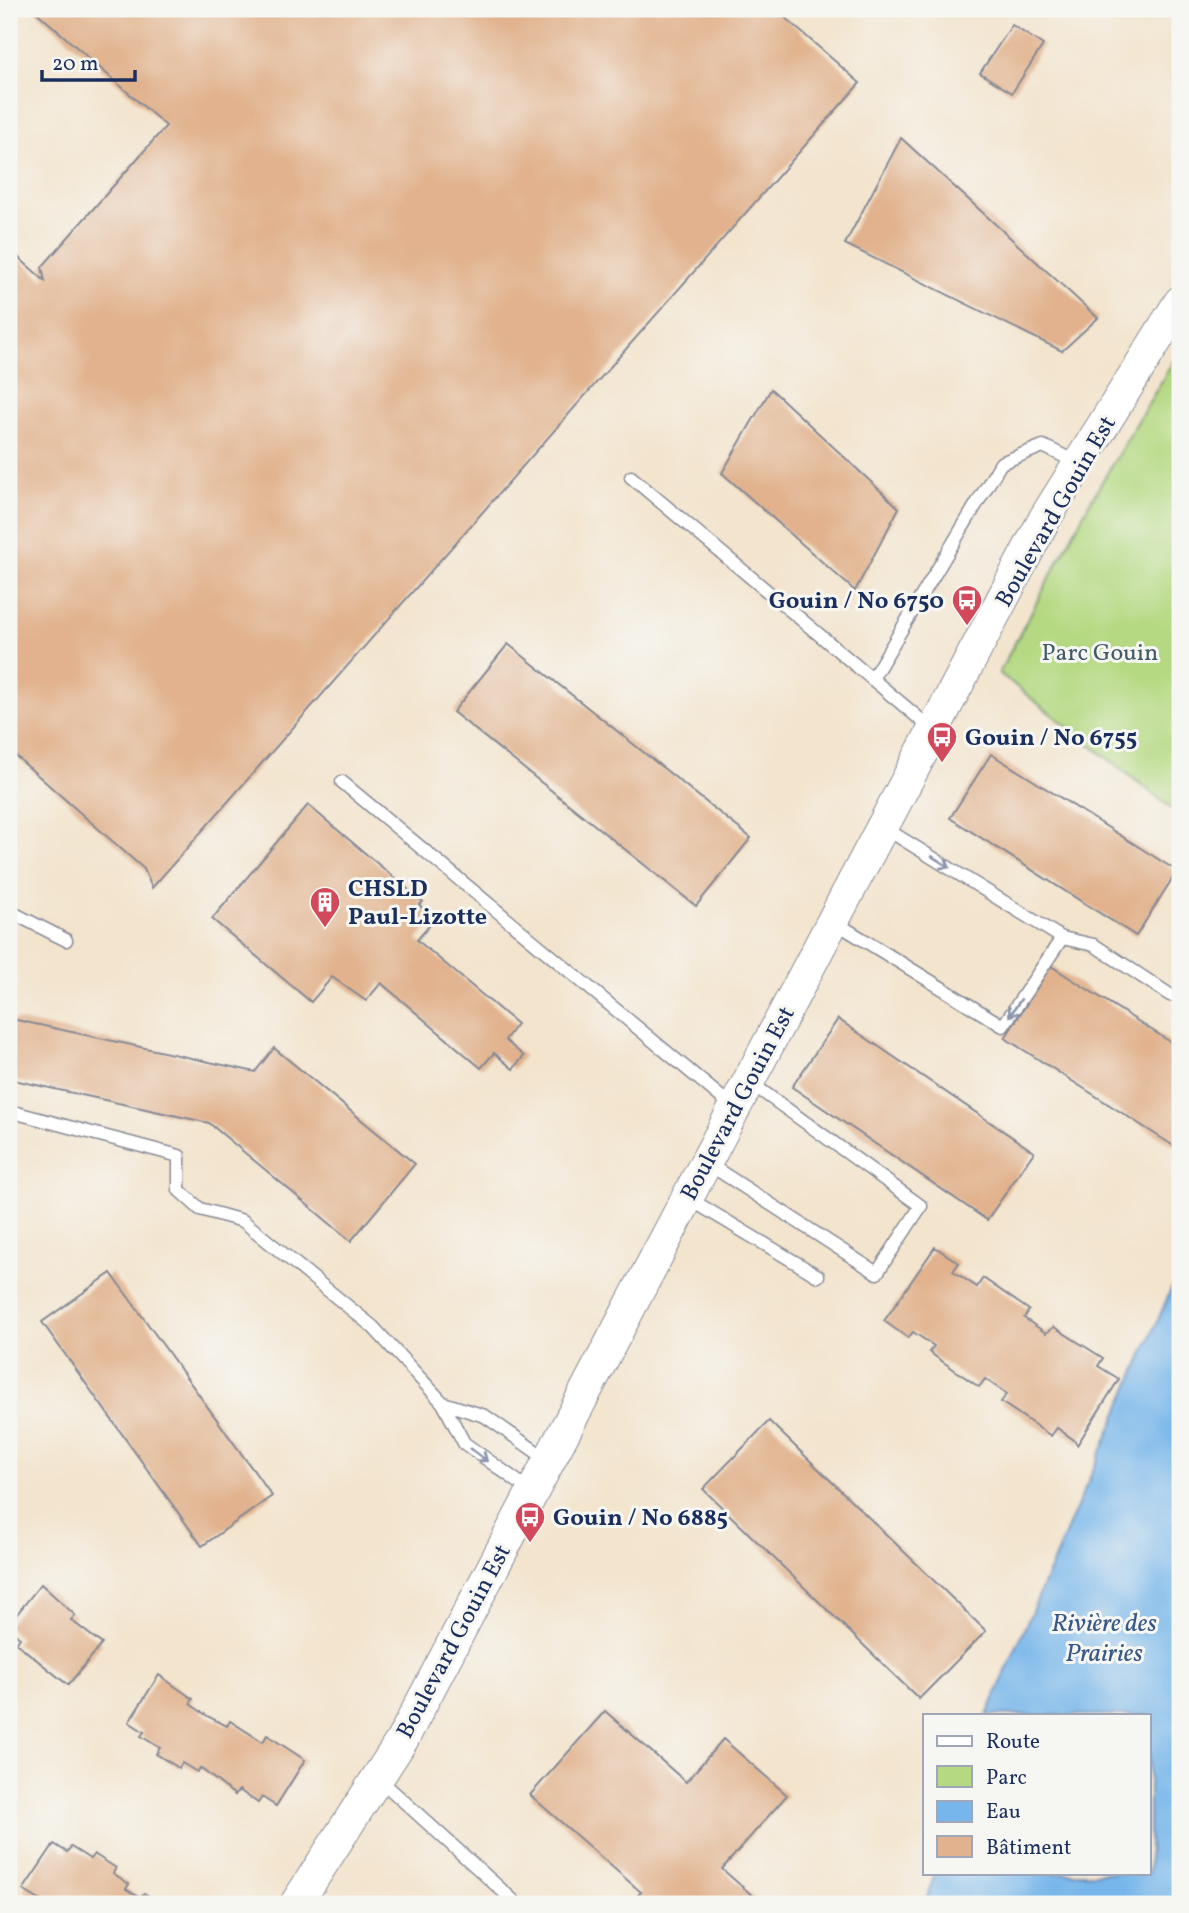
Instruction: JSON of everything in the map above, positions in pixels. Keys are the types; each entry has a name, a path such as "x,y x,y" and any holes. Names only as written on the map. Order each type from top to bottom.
{"street":[{"name":"Boulevard Gouin Est","path":"296,1904 401,1740 1045,518 1180,302"}],"lane":[{"path":"872,679 1002,463 1043,446 1079,464"},
{"path":"631,477 934,730"},
{"path":"342,782 741,1095 921,1206 877,1273 706,1163"},
{"path":"883,826 1062,938 1094,945 1170,995"},
{"path":"9,911 66,940"},
{"path":"832,921 1003,1026 1062,938"},
{"path":"9,1111 179,1156 179,1190 200,1209 243,1221 373,1327 443,1403 464,1443 532,1491"},
{"path":"688,1197 818,1276"},
{"path":"443,1403 485,1416 548,1460"},
{"path":"378,1778 517,1904"}],"green space":[{"name":"Parc Gouin","path":"1180,350 1180,815 999,673 1090,502"}],"water":[{"name":"Rivière des Prairies","path":"1180,1269 1180,1904 925,1904 935,1874 1150,1874 1150,1714 987,1714"}],"building":[{"path":"33,9 775,9 860,83 152,888 144,869 9,750 9,249 45,281 42,267 166,126"},
{"path":"1012,25 1043,45 1012,93 980,73"},
{"path":"901,138 1098,318 1062,351 845,244"},
{"path":"771,389 899,508 855,591 722,473"},
{"path":"1180,632 1180,655 1172,636"},
{"path":"508,644 751,838 696,906 453,712"},
{"path":"991,754 1177,871 1136,936 950,818"},
{"name":"CHSLD Paul-Lizotte","path":"308,805 423,902 419,905 435,919 417,940 517,1024 505,1040 524,1056 513,1069 494,1053 481,1068 381,983 366,1001 332,977 311,1002 212,919"},
{"path":"1051,966 1180,1048 1180,1150 1005,1038"},
{"path":"12,1019 255,1072 274,1048 415,1164 351,1241 209,1123 9,1079"},
{"path":"838,1019 1034,1152 987,1220 792,1087"},
{"path":"935,1247 959,1263 953,1271 977,1287 983,1278 1029,1310 1024,1318 1046,1333 1054,1327 1103,1358 1098,1366 1119,1379 1077,1445 1057,1428 1051,1436 1001,1402 1007,1394 985,1379 979,1387 929,1352 934,1346 913,1332 908,1338 884,1321"},
{"path":"111,1273 272,1496 202,1546 42,1322"},
{"path":"769,1421 986,1631 919,1699 703,1489"},
{"path":"41,1584 75,1615 71,1620 102,1644 68,1685 16,1643 20,1638 9,1628 9,1624"},
{"path":"159,1675 193,1699 190,1704 209,1717 227,1726 230,1721 263,1742 267,1735 305,1760 276,1806 262,1797 258,1803 239,1790 235,1795 200,1768 197,1772 182,1763 179,1768 156,1754 160,1748 141,1736 144,1732 129,1722"},
{"path":"605,1711 686,1782 723,1739 787,1795 722,1869 762,1904 631,1904 641,1892 530,1795"},
{"path":"54,1844 67,1852 71,1847 90,1859 94,1854 116,1868 113,1873 129,1884 126,1889 140,1898 144,1893 161,1904 46,1904 23,1890"}],"place":[{"name":"Gouin / No 6750","path":"967,627"},
{"name":"Gouin / No 6755","path":"942,764"},
{"name":"CHSLD Paul-Lizotte","path":"325,929"},
{"name":"Gouin / No 6885","path":"530,1544"}]}
